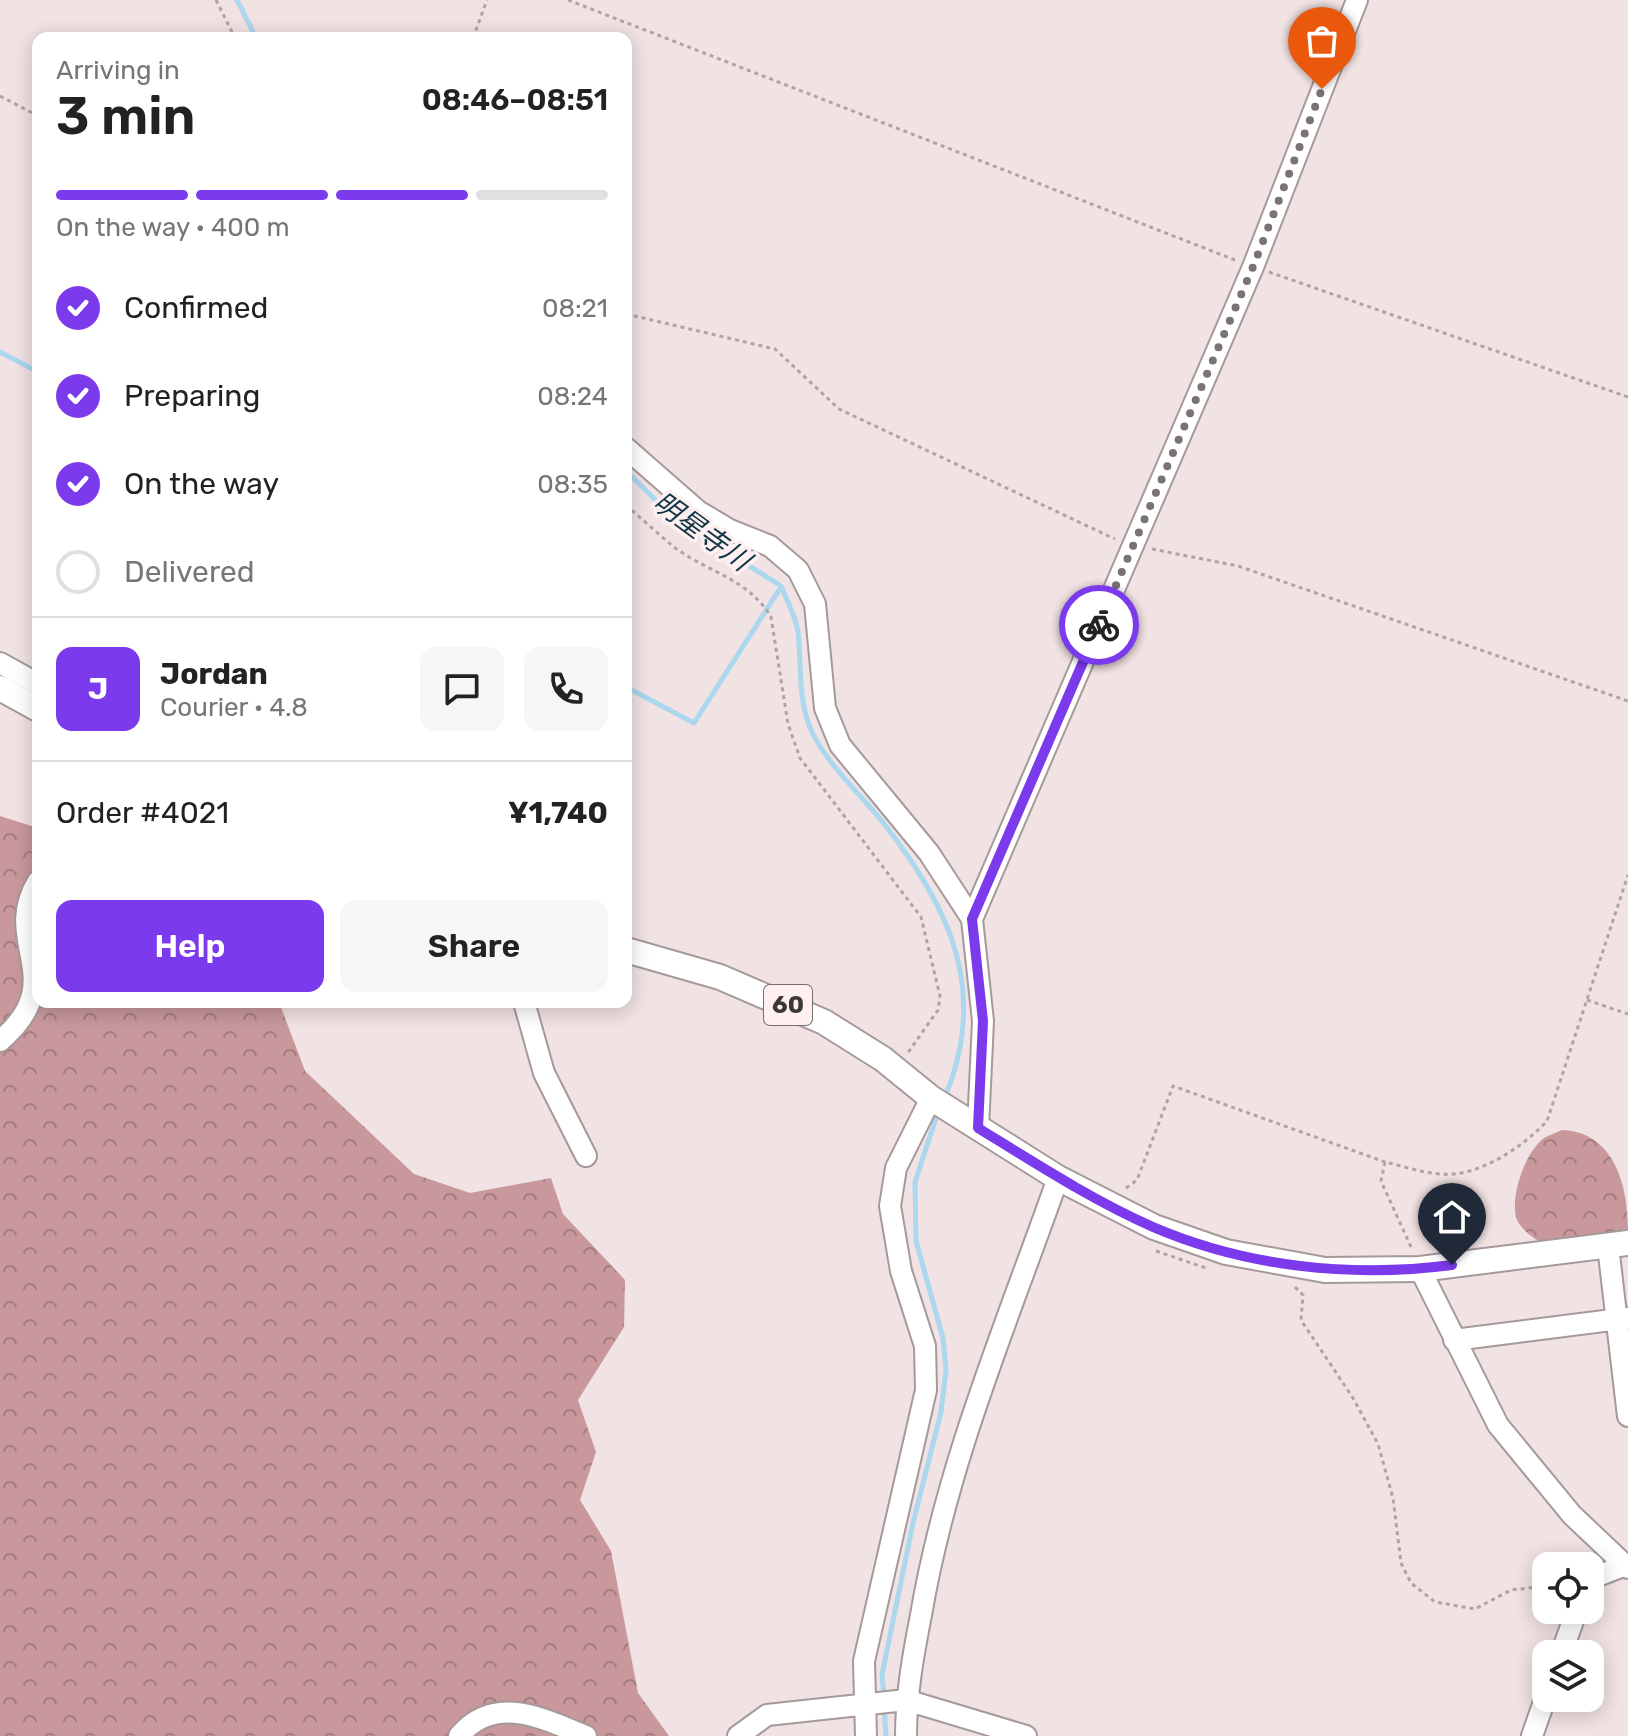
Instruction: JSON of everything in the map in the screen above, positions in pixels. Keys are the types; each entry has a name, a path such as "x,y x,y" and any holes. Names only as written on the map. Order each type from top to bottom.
{"main road":[{"path":"0,688 32,706"},
{"name":"60","path":"632,952 761,992 824,1022 896,1070 931,1098 1058,1178 1154,1227 1226,1252 1325,1270 1420,1269 1618,1244"}],"street":[{"path":"972,919 1253,267 1357,0"},
{"path":"632,453 698,511 730,530 770,546 798,570 815,604 825,708 840,745 929,853 972,919 983,1021 969,1122"},
{"path":"0,663 32,681"},
{"path":"0,1041 23,1017 30,1000 16,939 16,914 25,893 32,887"},
{"path":"526,1008 544,1073 586,1156"},
{"path":"866,1736 864,1661 926,1390 925,1346 901,1271 890,1206 896,1168 931,1098"},
{"path":"906,1736 906,1700 927,1580 962,1440 1058,1178"},
{"path":"1618,1244 1628,1416"},
{"path":"1420,1269 1498,1425 1572,1515 1625,1567 1604,1574"},
{"path":"1454,1340 1622,1319"},
{"path":"738,1736 767,1715 906,1700 1026,1736"},
{"path":"1532,1736 1540,1712"},
{"path":"459,1736 465,1728 494,1713 536,1713 586,1736"}],"path":[{"path":"216,0 232,32"},
{"path":"475,32 487,0"},
{"path":"568,0 1253,267 1628,397"},
{"path":"0,96 32,113"},
{"path":"632,315 775,349 839,409 1133,547 1182,552 1238,566 1628,701"},
{"path":"632,510 674,547 731,579 762,602 771,617 788,724 800,758 921,917 940,996 938,1010 896,1070"},
{"path":"1118,1187 1125,1188 1137,1180 1173,1086 1385,1162 1444,1175 1464,1172 1532,1137 1547,1121 1628,875"},
{"path":"1587,1000 1628,1014"},
{"path":"1385,1162 1381,1181 1420,1269"},
{"path":"1145,1246 1214,1270"},
{"path":"1287,1284 1298,1288 1303,1295 1301,1320 1353,1398 1378,1444 1393,1498 1401,1563 1411,1583 1422,1595 1435,1602 1475,1609 1511,1590 1532,1588"}],"green space":[{"path":"0,816 32,826 32,1008 281,1008 305,1071 414,1174 470,1193 551,1178 563,1214 625,1280 624,1327 578,1400 596,1452 580,1500 611,1551 638,1693 669,1736 0,1736"},
{"path":"1562,1130 1595,1140 1615,1164 1625,1196 1628,1229 1540,1242 1519,1224 1515,1200 1525,1164 1544,1138"}],"waterway":[{"name":"明星寺川","path":"237,0 253,32"},
{"path":"0,352 32,369"},
{"name":"明星寺川","path":"632,477 675,519 781,586"},
{"path":"781,586 797,626 802,697 813,734 836,768 881,820 926,885 956,952 962,986 963,1022 957,1060 944,1099"},
{"path":"632,690 694,723 781,587"},
{"path":"884,1696 882,1675 913,1523 941,1412 946,1370 943,1338 916,1241 915,1182 938,1112"},
{"path":"884,1706 886,1736"}],"way so far":[{"path":"1099,625 1253,267 1322,89"}],"route":[{"path":"1099,625 972,919 983,1021 978,1128 1058,1178 1154,1227 1226,1252 1325,1270 1420,1269 1452,1265"}]}
